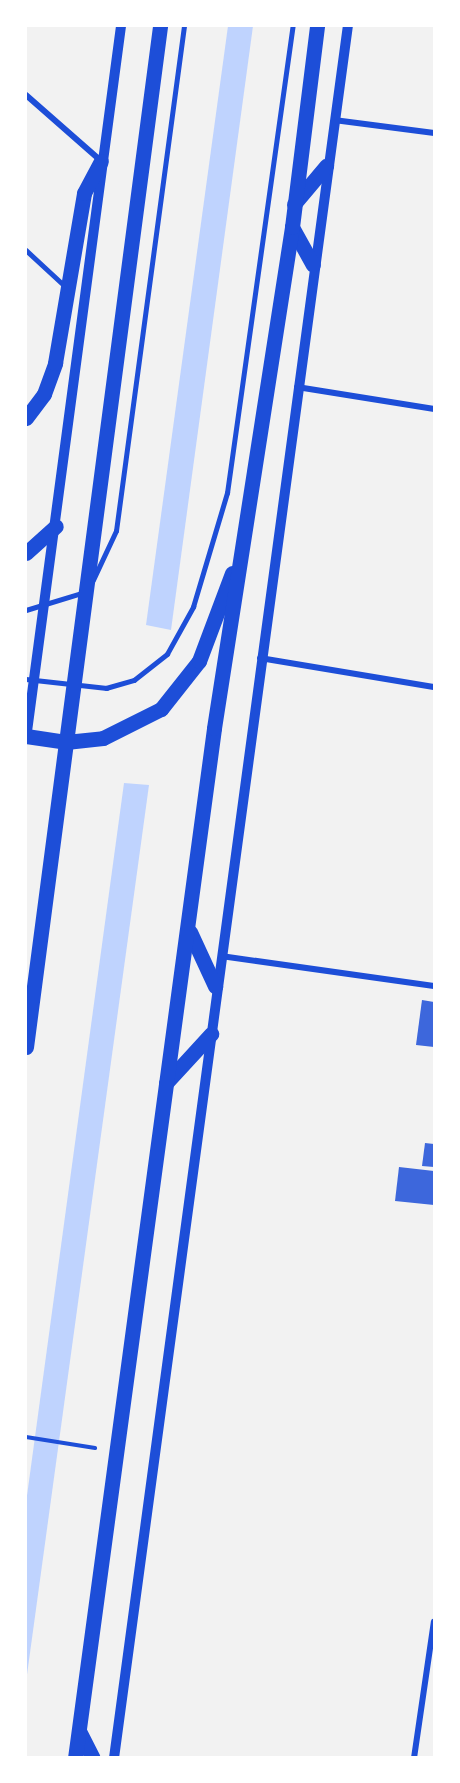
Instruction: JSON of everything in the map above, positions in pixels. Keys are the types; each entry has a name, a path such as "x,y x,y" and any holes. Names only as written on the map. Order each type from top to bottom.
{"main road":[{"path":"26,1047 66,742 71,683 160,26"},
{"path":"75,1758 166,1083 243,545 292,227 317,26"},
{"path":"26,418 44,394 55,363 70,290 84,193 101,161"},
{"path":"294,204 326,166"},
{"path":"292,227 313,265"},
{"path":"26,553 56,526"},
{"path":"26,737 66,742 136,726 181,690 199,661 243,545"},
{"path":"189,931 215,986"},
{"path":"166,1083 211,1034"},
{"path":"79,1731 93,1758"}],"street":[{"path":"26,737 29,679 46,607 101,161 121,26"},
{"path":"114,1758 211,1034 219,955 326,166 348,26"},
{"path":"26,95 101,161"},
{"path":"333,120 435,133"},
{"path":"296,387 435,409"},
{"path":"260,658 435,687"},
{"path":"219,955 435,986"},
{"path":"414,1758 435,1622"}],"lane":[{"path":"26,610 46,607 85,592 116,531 184,26"},
{"path":"29,679 106,688 134,680 167,654 204,579 227,493 293,26"},
{"path":"26,250 70,290"}],"path":[{"path":"26,1437 72,1444"}],"water":[{"path":"228,26 253,26 171,630 146,625"},
{"path":"124,783 149,785 26,1682 26,1503"}],"building":[{"path":"422,1000 434,1002 434,1047 416,1045"},
{"path":"425,1143 434,1144 434,1167 422,1166"},
{"path":"399,1167 434,1171 434,1205 395,1201"}]}
